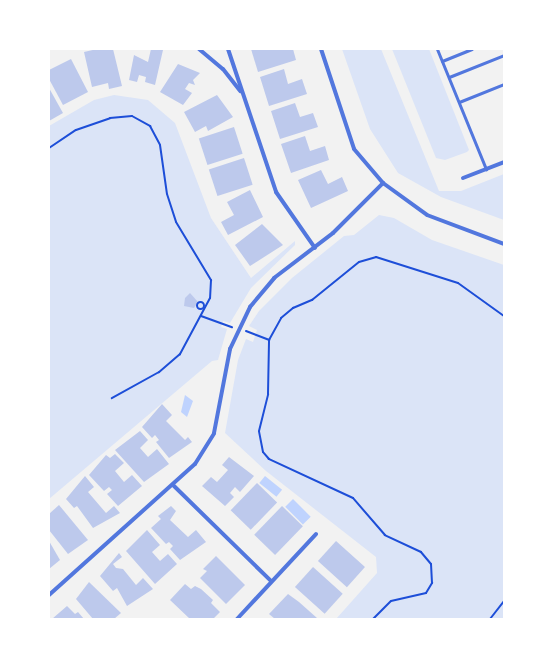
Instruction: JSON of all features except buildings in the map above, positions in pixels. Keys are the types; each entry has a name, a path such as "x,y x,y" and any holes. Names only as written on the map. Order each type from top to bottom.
{"street":[{"path":"199,49 223,69 244,96"},
{"path":"228,49 276,192 315,248"},
{"path":"321,49 354,149 383,183 427,215 504,244"},
{"path":"463,178 504,162"},
{"path":"49,595 174,486 195,464 214,433 230,349 250,307 274,278 315,248 383,183"},
{"path":"174,486 271,581"},
{"path":"237,619 316,534"}],"lane":[{"path":"438,49 486,169"},
{"path":"442,61 472,49"},
{"path":"449,77 504,54"},
{"path":"459,102 504,84"}],"path":[{"path":"49,148 76,130 118,117 137,118 155,131 174,215 188,247 211,280 201,316 180,354 159,372 112,398"},
{"path":"373,619 391,601 426,593 432,583 431,564 421,552 385,535 353,498 269,459 263,452 258,431 268,394 269,340 287,313 312,300 359,262 376,257 458,282 504,316"},
{"path":"201,316 229,326"},
{"path":"248,331 269,340"},
{"path":"490,619 504,601"}],"shaded area":[{"path":"342,49 381,49 439,191 461,191 504,174 504,220 441,197 398,173 370,129"},
{"path":"392,49 429,49 469,150 467,152 445,160 436,158"},
{"path":"114,95 148,100 175,123 211,218 251,278 295,241 295,245 251,288 230,323 223,321 221,327 227,329 218,360 212,361 49,499 49,126 94,100"},
{"path":"379,215 394,218 432,240 504,265 504,619 336,619 377,573 376,557 266,471 225,433 238,360 246,339 253,342 257,330 249,326 259,311 292,278 344,236 354,235"}],"water":[{"path":"185,395 193,401 187,417 181,412"},
{"path":"265,476 282,490 276,497 259,483"},
{"path":"293,499 311,517 303,524 285,507"}]}
